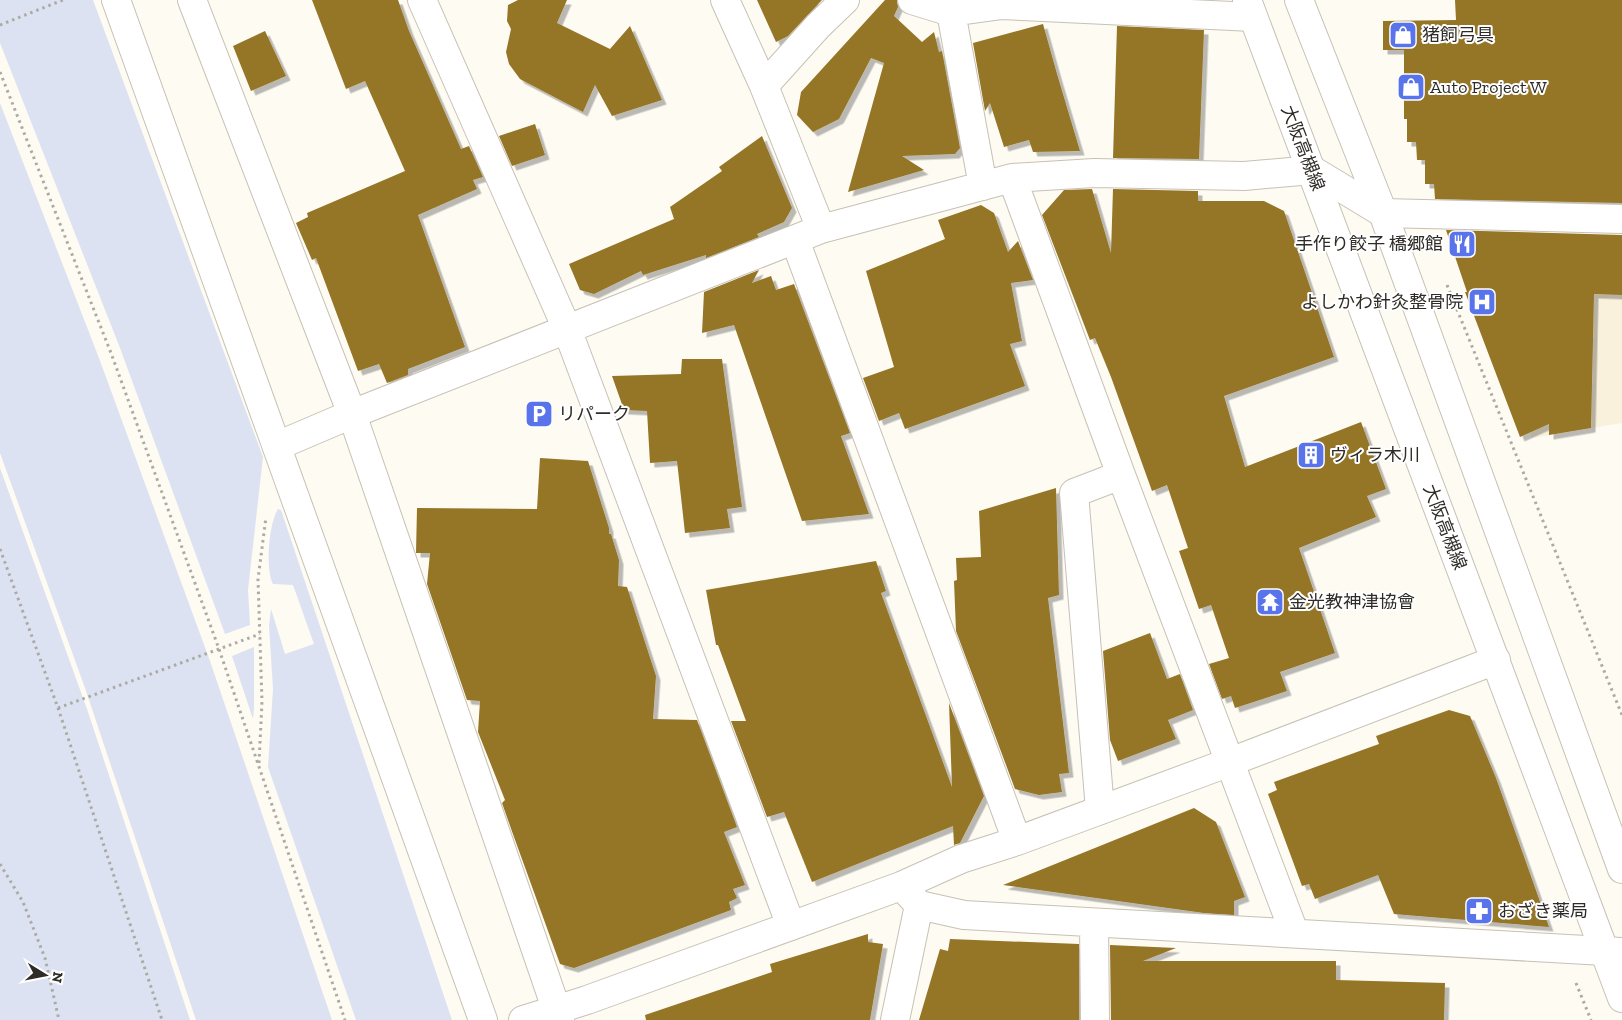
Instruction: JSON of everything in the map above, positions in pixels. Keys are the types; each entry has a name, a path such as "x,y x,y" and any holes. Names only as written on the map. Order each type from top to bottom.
{"street":[{"path":"116,0 483,1020"},
{"path":"192,0 352,414 558,1015"},
{"path":"422,0 567,329 791,926"},
{"path":"725,0 764,86 821,229"},
{"path":"764,86 818,26 845,0"},
{"path":"912,0 951,12 1002,5 1250,9"},
{"path":"1300,0 1383,213 1622,869"},
{"name":"大阪高槻線","path":"1250,9 1496,660 1613,951 1622,998"},
{"path":"951,12 983,186"},
{"path":"277,446 352,414 821,229 1012,178 1094,173 1244,176 1312,170 1383,213 1622,219"},
{"path":"1012,178 1121,475 1294,932"},
{"path":"795,240 1017,841"},
{"path":"1100,810 1074,493 1121,475"},
{"path":"523,1020 558,1015 791,926 910,896 961,859 1017,841 1230,762 1496,660"},
{"path":"910,896 964,914 1094,923 1294,932 1613,951"},
{"path":"895,1020 910,896"},
{"path":"1094,923 1095,1020"}],"path":[{"path":"0,26 63,0"},
{"path":"0,72 111,353 219,650 345,1020"},
{"path":"1446,282 1622,716"},
{"path":"259,765 262,702 258,579 266,515"},
{"path":"0,549 58,708 162,1020"},
{"path":"58,708 260,634"},
{"path":"0,864 23,902 45,958 59,1020"}],"shaded area":[{"path":"0,0 93,0 263,457 248,590 250,625 225,634 120,348 0,43"},
{"path":"0,103 99,358 210,661 332,1020 196,1020 85,688 0,453"},
{"path":"1532,238 1622,240 1622,423 1531,438"},
{"path":"0,468 87,709 190,1020 0,1020"},
{"path":"278,509 281,510 452,1020 356,1020 268,767 273,689 269,626 271,609 285,654 314,644 293,585 273,584 271,577 269,568 270,535"},
{"path":"254,647 254,708 253,719 232,656"}],"building":[{"path":"312,0 398,0 409,31 461,149 469,146 483,177 473,180 477,189 418,215 465,347 408,369 408,375 387,383 379,364 358,371 316,258 312,260 296,223 308,217 307,213 405,171 365,81 346,89"},
{"path":"518,0 567,0 557,23 610,49 630,26 662,100 612,116 595,85 583,112 520,79 509,64 506,52 511,29 507,21 508,5"},
{"path":"757,0 822,0 788,36 776,42"},
{"path":"885,0 897,0 898,7 894,16 922,42 934,32 939,52 942,51 960,148 955,154 902,156 924,170 848,192 884,63 871,58 839,119 813,132 797,115 801,92"},
{"path":"1455,0 1622,0 1622,203 1435,199 1434,184 1425,184 1425,160 1417,160 1416,142 1407,142 1407,119 1404,119 1404,50 1383,50 1383,21 1456,20"},
{"path":"1043,24 1080,151 1033,152 1029,140 1004,147 990,103 985,111 973,43"},
{"path":"1117,26 1204,30 1199,159 1113,158"},
{"path":"265,31 286,76 251,91 233,46"},
{"path":"535,124 545,155 512,166 499,136"},
{"path":"762,136 792,208 784,222 757,234 759,237 706,258 706,255 643,275 641,271 594,294 580,290 569,264 674,219 670,207 722,171 719,167"},
{"path":"1092,189 1111,253 1113,189 1198,191 1198,201 1264,201 1284,211 1334,357 1224,396 1245,467 1361,422 1386,489 1367,496 1376,517 1299,548 1335,653 1280,672 1287,691 1235,708 1231,696 1222,699 1209,664 1229,658 1211,605 1199,609 1179,551 1188,548 1167,485 1152,491 1111,377 1095,338 1090,340 1042,215 1064,190"},
{"path":"981,205 994,213 1008,252 1018,241 1033,280 1011,283 1022,341 1010,344 1025,386 905,429 899,413 879,421 863,378 894,367 866,271 945,239 938,220"},
{"path":"1446,230 1622,235 1622,295 1594,294 1591,428 1549,435 1549,424 1520,437 1465,292 1467,292"},
{"path":"759,270 752,283 771,276 776,290 794,284 850,433 841,436 869,514 802,521 734,325 702,333 704,292"},
{"path":"682,359 722,359 742,507 727,509 730,528 685,533 677,461 650,463 647,411 624,410 612,376 681,374"},
{"path":"540,458 588,461 609,528 609,534 611,534 619,560 618,586 627,587 656,676 653,719 697,720 737,827 724,832 745,885 733,889 737,898 729,902 731,910 574,968 560,964 502,803 505,800 478,732 480,701 467,700 427,584 430,553 416,553 417,508 537,509"},
{"path":"1056,488 1059,595 1048,598 1069,773 1059,774 1062,792 1039,795 1015,789 956,631 954,581 957,580 956,558 981,557 979,511"},
{"path":"876,561 886,591 881,593 952,787 949,703 984,796 960,843 954,845 953,826 812,882 784,812 767,817 731,721 746,721 718,645 716,645 706,590"},
{"path":"1150,633 1167,679 1180,674 1193,710 1168,720 1176,739 1118,761 1110,740 1103,651"},
{"path":"1449,710 1470,716 1496,778 1549,927 1394,914 1378,875 1315,899 1309,884 1302,886 1268,794 1277,790 1274,782 1379,744 1376,736"},
{"path":"1194,808 1216,822 1245,897 1234,901 1234,915 1204,913 1003,885"},
{"path":"868,934 868,942 883,944 870,1020 646,1020 645,1015 772,972 770,964"},
{"path":"950,939 1079,944 1079,1020 919,1020 940,949 948,951"},
{"path":"1110,945 1176,948 1143,961 1336,961 1336,980 1445,983 1444,1020 1111,1020"}],"place":[{"name":"猪飼弓具","path":"1403,35"},
{"name":"Auto Project W","path":"1411,87"},
{"name":"手作り餃子 橋郷館","path":"1462,244"},
{"name":"よしかわ針灸整骨院","path":"1482,302"},
{"name":"リパーク","path":"539,414"},
{"name":"ヴィラ木川","path":"1311,455"},
{"name":"金光教神津協會","path":"1270,602"},
{"name":"おざき薬局","path":"1479,911"}]}
